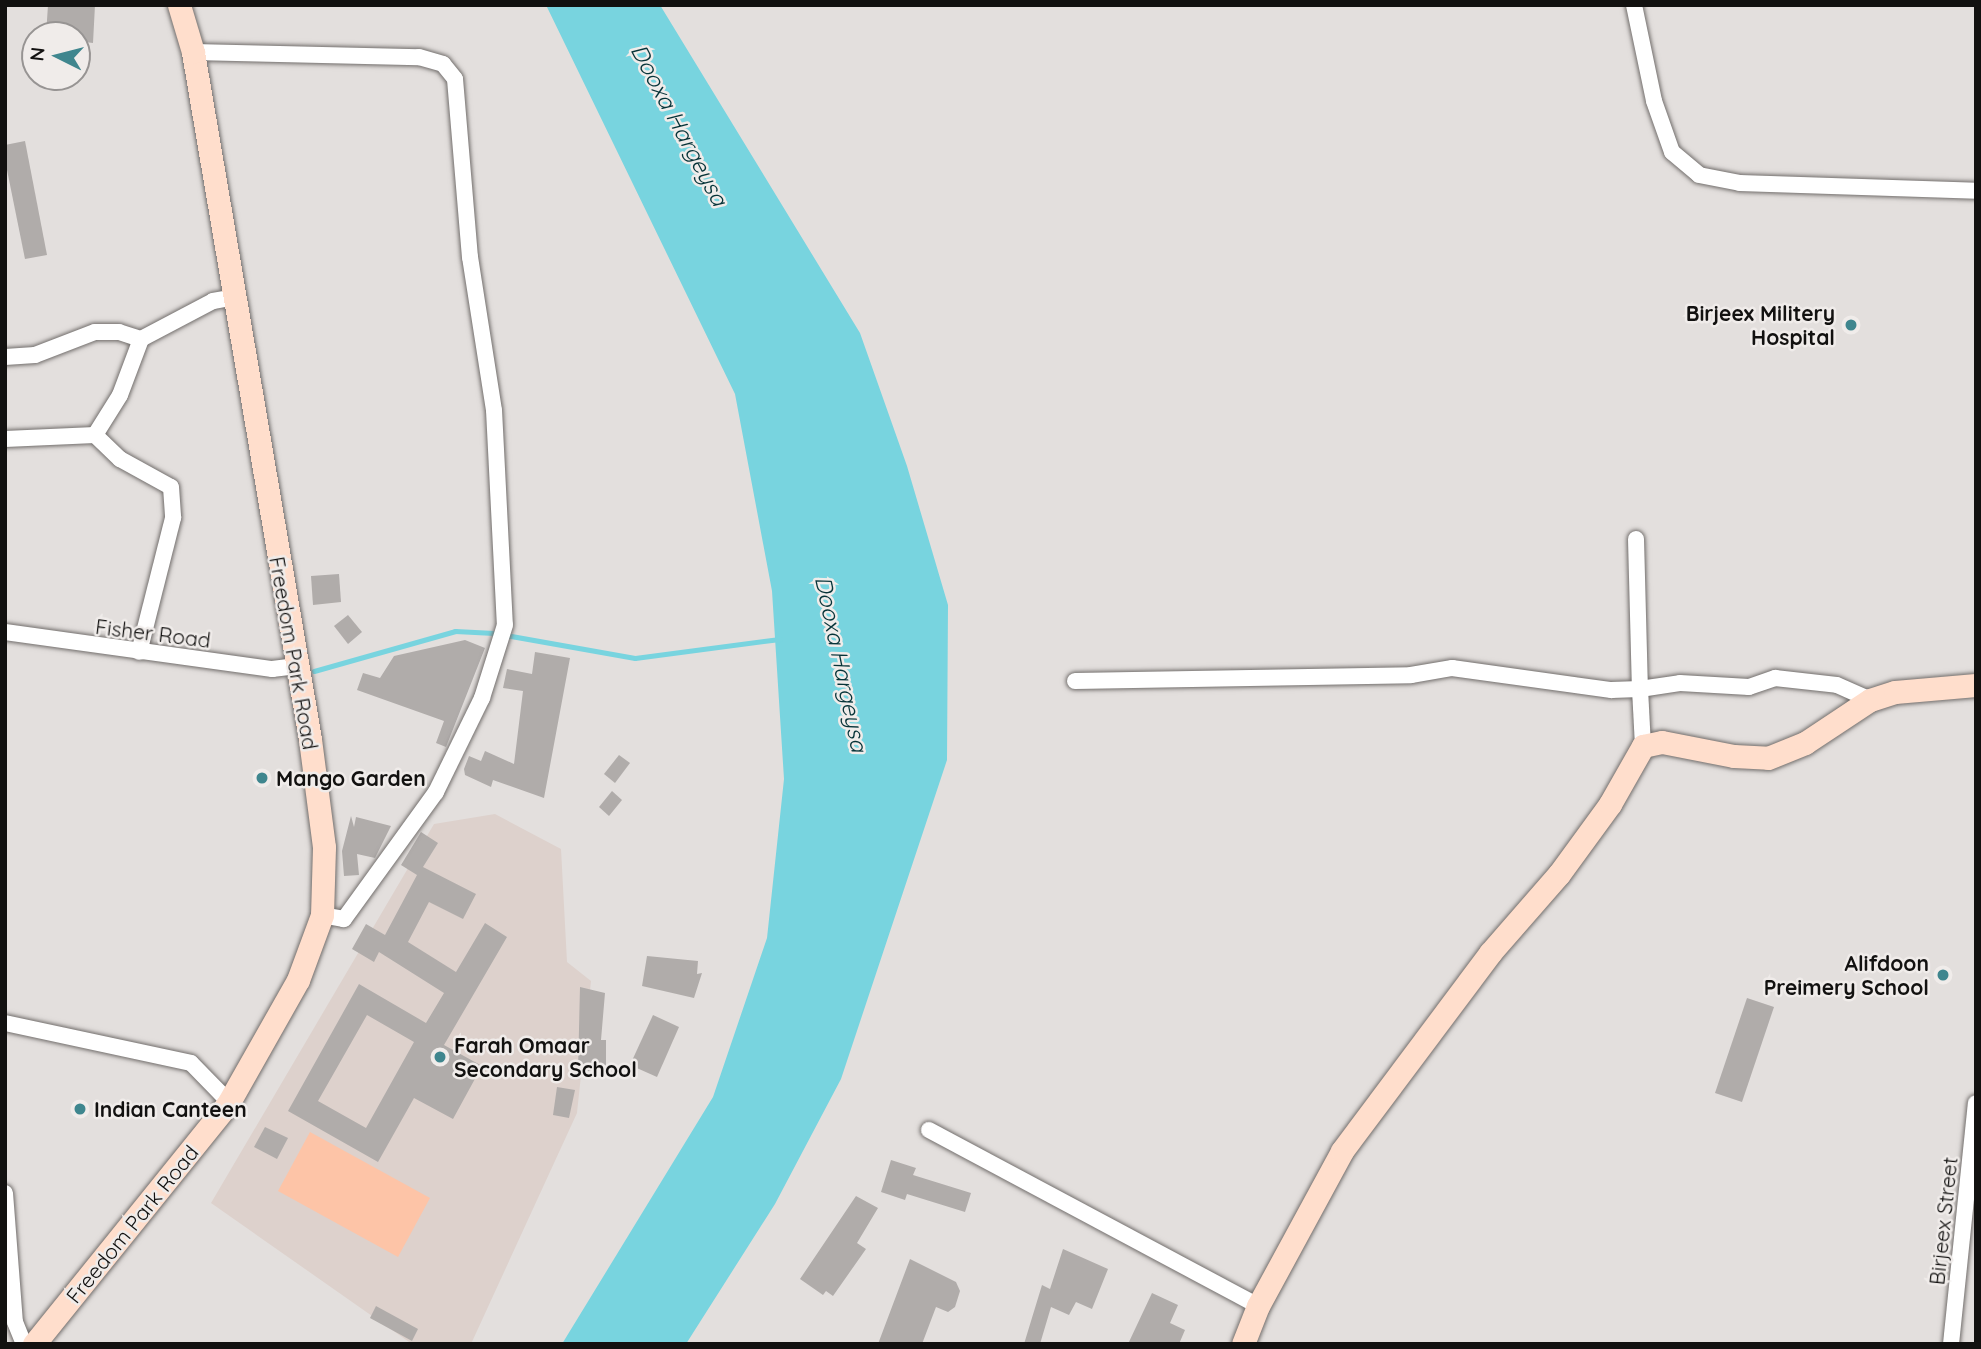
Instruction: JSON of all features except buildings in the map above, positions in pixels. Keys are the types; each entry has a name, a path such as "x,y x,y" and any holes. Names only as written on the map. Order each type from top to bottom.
{"street":[{"name":"Freedom Park Road","path":"34,1344 229,1102 298,980 322,915 321,810 193,52 179,5"},
{"path":"1634,5 1654,101 1672,152 1699,175 1740,183 1976,191"},
{"path":"193,52 419,57 443,64 455,79 470,257 494,410 505,625 500,653 436,792 344,919 322,915"},
{"path":"95,435 120,395 141,339 213,300 235,297"},
{"path":"5,357 35,355 95,332 119,332 141,339"},
{"path":"5,439 95,435 120,459 171,487 173,518 139,652"},
{"path":"1243,1344 1258,1306 1342,1151 1490,953 1559,874 1610,804 1643,746 1636,540"},
{"name":"Fisher Road","path":"5,632 272,669 297,666"},
{"path":"1075,681 1411,675 1452,668 1611,690 1680,683 1749,687 1775,678 1837,685 1870,700"},
{"path":"1643,746 1662,743 1734,756 1769,758 1805,743 1870,700 1895,692 1976,685"},
{"path":"5,1023 191,1063 229,1102"},
{"name":"Birjeex Street","path":"1951,1344 1976,1103"},
{"path":"929,1130 1258,1306"},
{"path":"5,1193 15,1322 24,1344"}],"shaded area":[{"name":"Farah Omaar Secondary School","path":"495,814 561,849 567,962 591,981 577,1113 471,1344 412,1344 211,1203 434,824"},
{"path":"310,1132 430,1198 398,1257 278,1191"}],"water":[{"name":"Dooxa Hargeysa","path":"546,5 660,5 860,333 907,466 948,605 947,760 841,1079 775,1204 686,1344 562,1344 713,1097 767,938 784,779 772,591 735,394"}],"waterway":[{"path":"314,671 455,631 494,633 635,658 780,639"}],"place":[{"name":"Birjeex Militery Hospital","path":"1851,325"},
{"name":"Mango Garden","path":"262,778"},
{"name":"Alifdoon Preimery School","path":"1943,975"},
{"name":"Farah Omaar Secondary School","path":"440,1057"},
{"name":"Indian Canteen","path":"80,1109"}]}
